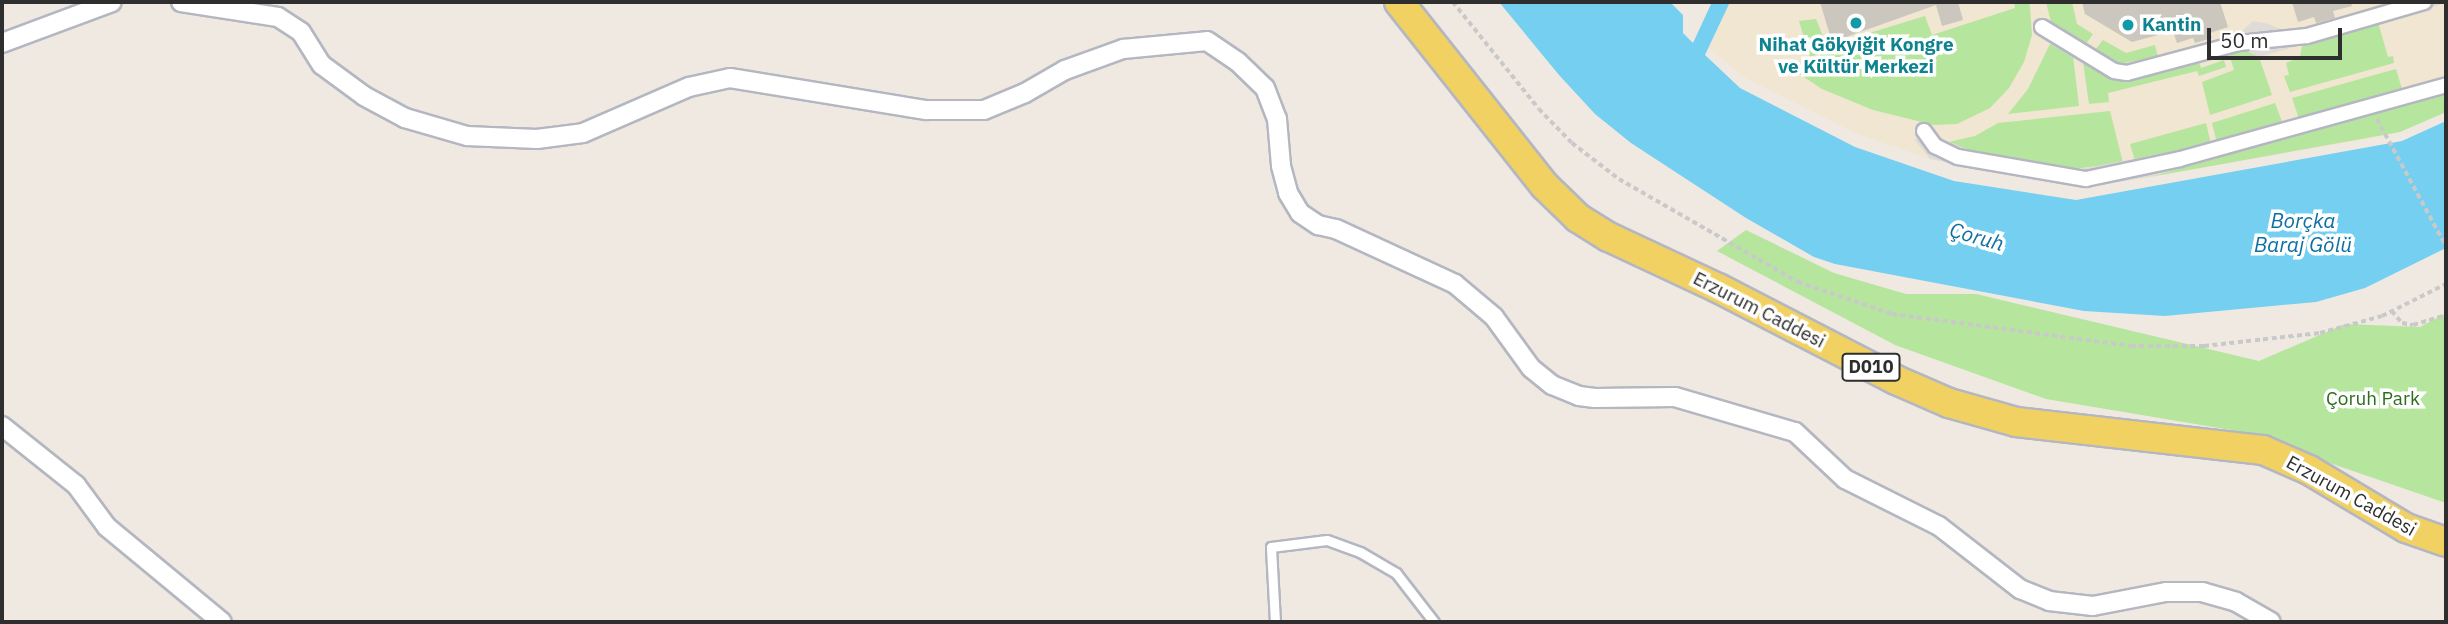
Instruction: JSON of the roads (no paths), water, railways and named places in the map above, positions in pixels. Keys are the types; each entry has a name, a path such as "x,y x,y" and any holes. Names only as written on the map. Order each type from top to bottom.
{"main road":[{"name":"Erzurum Caddesi","path":"1399,2 1554,196 1577,218 1609,237 1718,288 1896,380 1949,403 2016,422 2263,450 2297,464 2406,528 2446,542"}],"street":[{"path":"2,43 112,2"},
{"path":"181,2 278,17 302,32 322,65 364,96 405,118 467,136 523,138 583,133 690,87 730,78 926,110 984,110 1025,93 1065,70 1123,49 1207,41 1238,62 1265,88 1277,120 1281,166 1288,193 1300,213 1318,225 1336,229 1455,284 1494,317 1531,368 1552,385 1579,396 1595,398 1675,397 1795,432 1845,479 1932,522 2020,589 2049,601 2093,607 2166,592 2202,592 2236,602 2271,622"},
{"path":"2042,27 2114,71 2127,73 2239,43 2307,36 2424,2"},
{"path":"1924,131 1935,146 1958,157 2086,179 2180,159 2446,85"},
{"path":"2,426 76,485 107,527 222,622"}],"lane":[{"path":"1275,622 1271,547 1327,540 1360,552 1396,573 1434,622"}],"water":[{"name":"Borçka Baraj Gölü","path":"1499,2 1670,2 1683,15 1683,33 1693,43 1712,2 1730,2 1705,55 1740,88 1855,147 1954,181 2076,200 2402,141 2446,121 2446,248 2365,288 2316,302 2165,316 2084,311 1835,264 1814,257 1746,218 1631,143 1595,114"}],"place":[{"name":"Nihat Gökyiğit Kongre ve Kültür Merkezi","path":"1856,23"},
{"name":"Kantin","path":"2128,25"}],"water label":[{"name":"Çoruh","path":"1977,236"}],"park label":[{"name":"Çoruh Park","path":"2373,399"}]}
